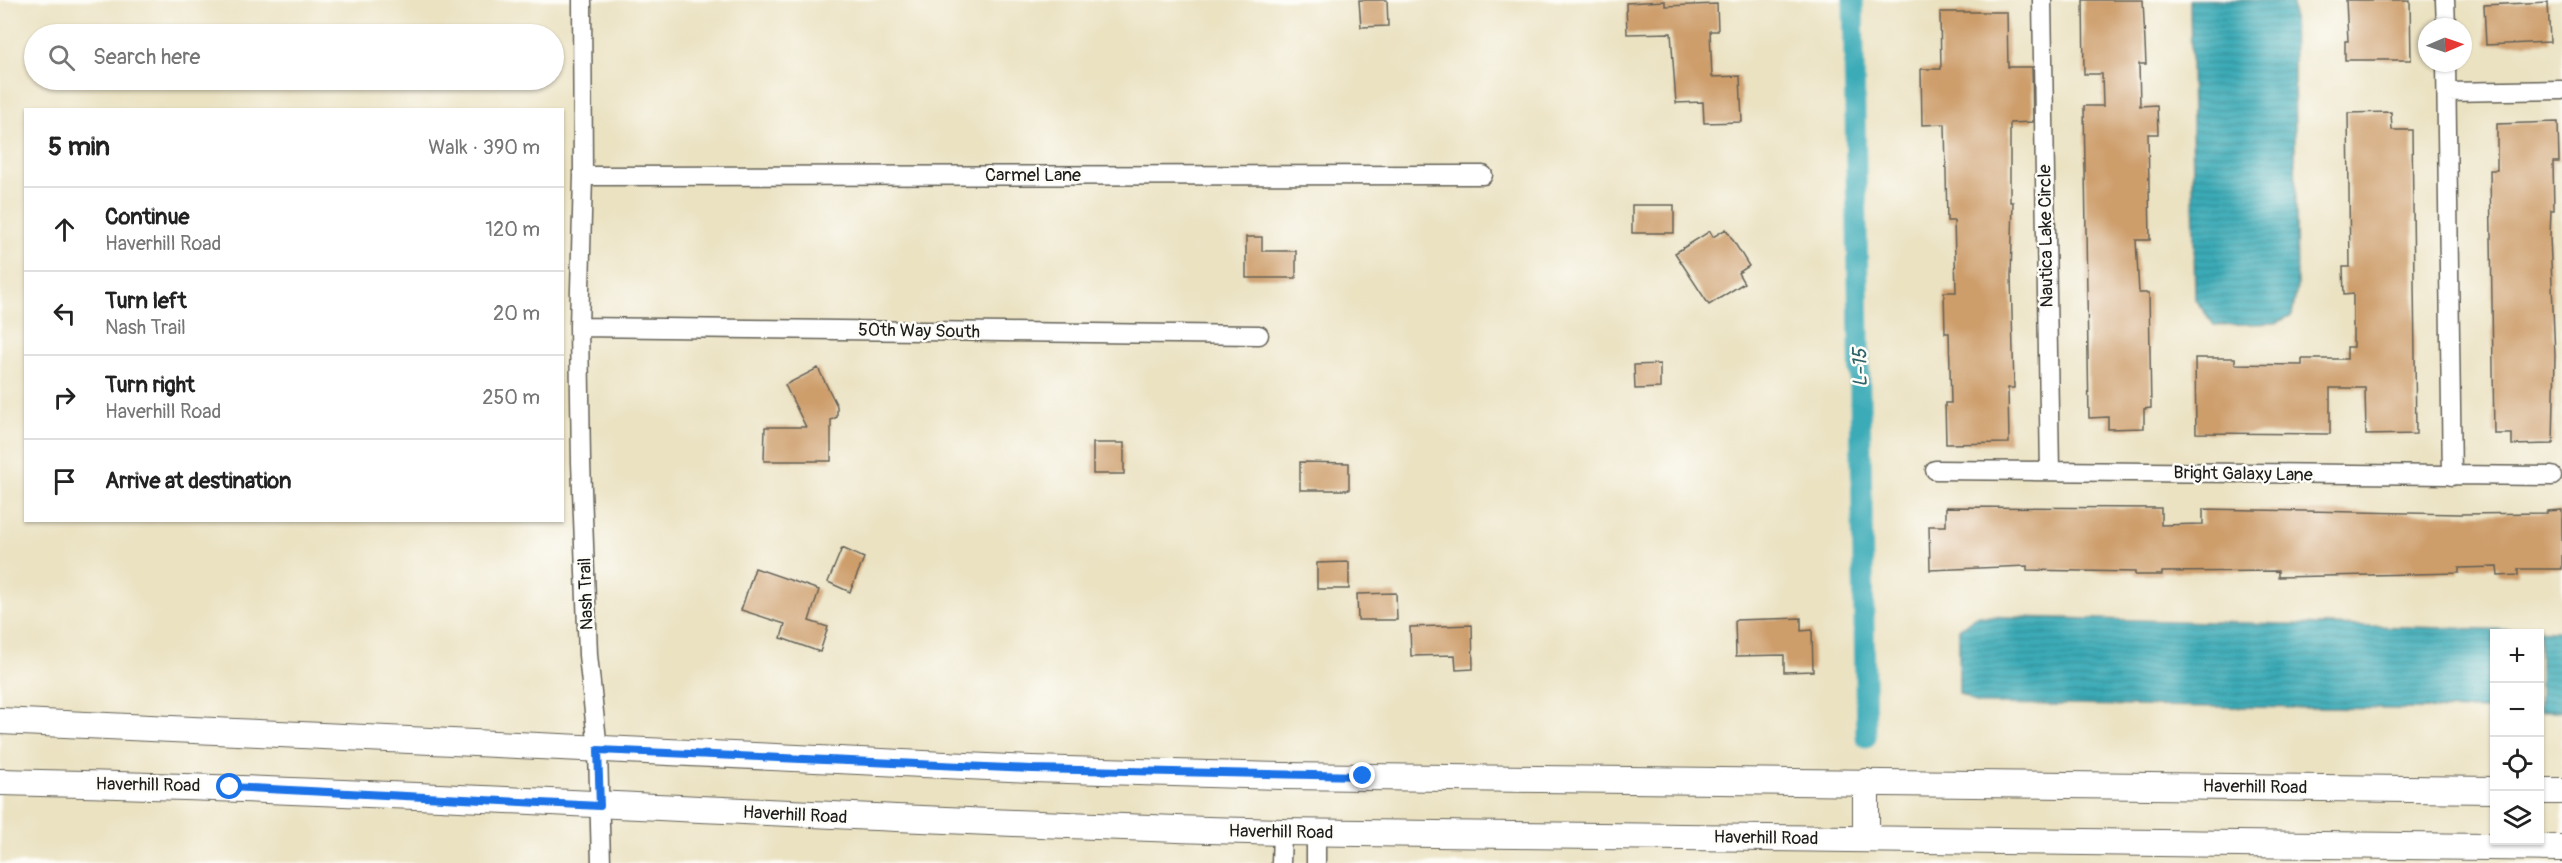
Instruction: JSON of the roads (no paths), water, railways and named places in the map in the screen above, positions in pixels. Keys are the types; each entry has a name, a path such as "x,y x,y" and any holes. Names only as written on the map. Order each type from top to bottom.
{"street":[{"name":"Nash Trail","path":"582,0 583,176 579,327 588,655 598,750 602,863"},
{"name":"Nautica Lake Circle","path":"2042,0 2050,471"},
{"path":"2445,0 2446,18"},
{"path":"2446,72 2452,476"},
{"path":"2447,92 2562,90"},
{"name":"Carmel Lane","path":"583,176 1482,175"},
{"name":"50th Way South","path":"579,327 1259,335"},
{"name":"Bright Galaxy Lane","path":"1935,470 2552,476"},
{"name":"Haverhill Road","path":"0,721 598,750 1140,772 2490,790"},
{"name":"Haverhill Road","path":"0,782 230,787 922,821 1282,832 2562,848"},
{"path":"1866,782 1866,839"},
{"path":"2544,791 2562,791"},
{"path":"1281,863 1282,832"},
{"path":"1316,832 1316,863"}],"water":[{"path":"2190,0 2293,0 2297,287 2292,315 2276,323 2214,325 2195,299"},
{"path":"1976,616 2490,629 2490,710 1978,704 1959,693 1959,629"},
{"path":"2544,631 2562,631 2562,711 2544,711"}],"waterway":[{"name":"L-15","path":"1853,0 1866,737"}]}
